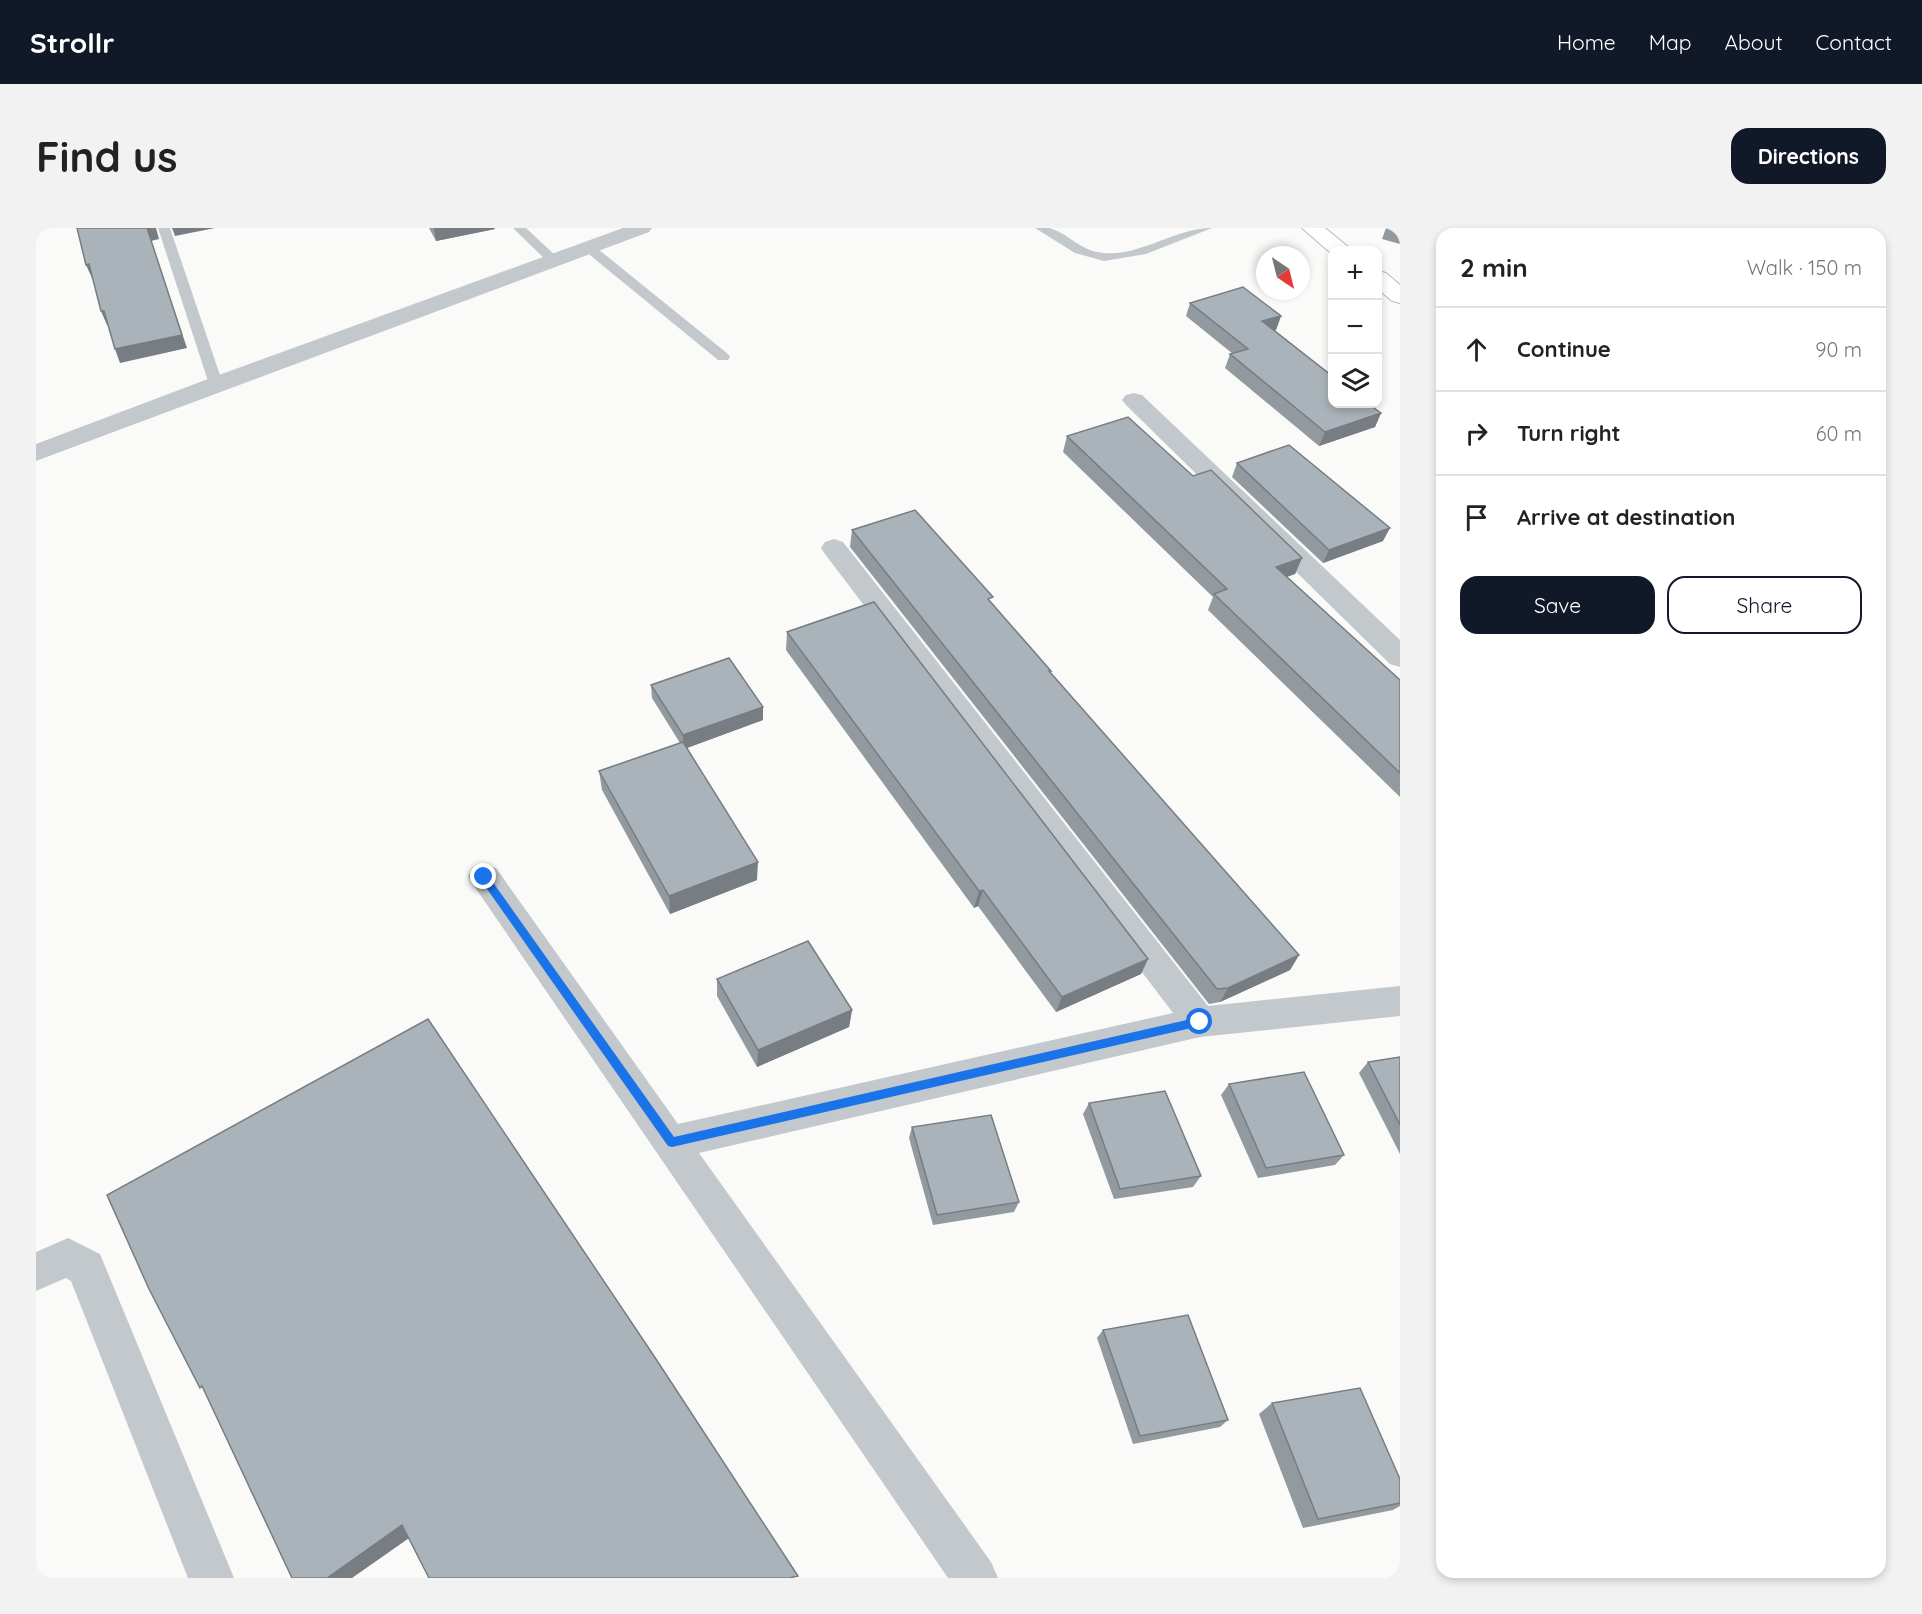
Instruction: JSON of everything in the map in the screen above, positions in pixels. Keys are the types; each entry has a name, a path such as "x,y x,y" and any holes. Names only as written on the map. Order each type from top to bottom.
{"main road":[{"path":"1312,228 1336,246"},
{"path":"1382,282 1400,296"}],"street":[{"path":"36,453 216,384 642,228"},
{"path":"1134,400 1400,657"},
{"path":"834,548 1200,1022"},
{"path":"484,877 672,1142 975,1578"},
{"path":"672,1142 1200,1022 1400,1001"},
{"path":"36,1272 68,1257 86,1268 211,1578"}],"lane":[{"path":"164,228 216,384"},
{"path":"519,228 553,260"},
{"path":"1041,228 1076,249 1104,257 1142,251 1206,228"},
{"path":"588,248 723,357"}],"building":[{"path":"77,228 147,228 182,335 115,349 104,311 101,311 89,264 86,265"},
{"path":"1243,287 1256,297 1256,300 1260,300 1281,316 1262,321 1328,373 1328,408 1374,408 1381,413 1325,432 1230,354 1248,349 1190,303"},
{"path":"1128,417 1193,476 1211,470 1302,558 1276,567 1400,680 1400,773 1214,594 1227,589 1067,436"},
{"path":"1289,445 1390,528 1329,550 1237,463"},
{"path":"915,510 993,597 988,599 1051,671 1049,671 1299,955 1228,988 1217,989 852,530"},
{"path":"874,602 1148,959 1062,997 983,890 979,891 787,632"},
{"path":"729,658 763,707 683,735 651,685"},
{"path":"683,742 758,862 669,896 599,771"},
{"path":"808,941 852,1010 758,1050 717,979"},
{"path":"428,1019 798,1576 789,1578 429,1578 402,1525 327,1578 292,1578 202,1386 200,1388 149,1289 107,1195"},
{"path":"1400,1057 1400,1125 1368,1062"},
{"path":"1304,1072 1344,1155 1266,1168 1229,1084"},
{"path":"1165,1091 1201,1176 1120,1189 1089,1103"},
{"path":"991,1115 1019,1202 937,1215 912,1127"},
{"path":"1188,1315 1228,1420 1140,1436 1103,1330"},
{"path":"1360,1388 1400,1479 1400,1503 1318,1519 1272,1403"}],"route":[{"path":"484,877 672,1142 1200,1022"}]}
